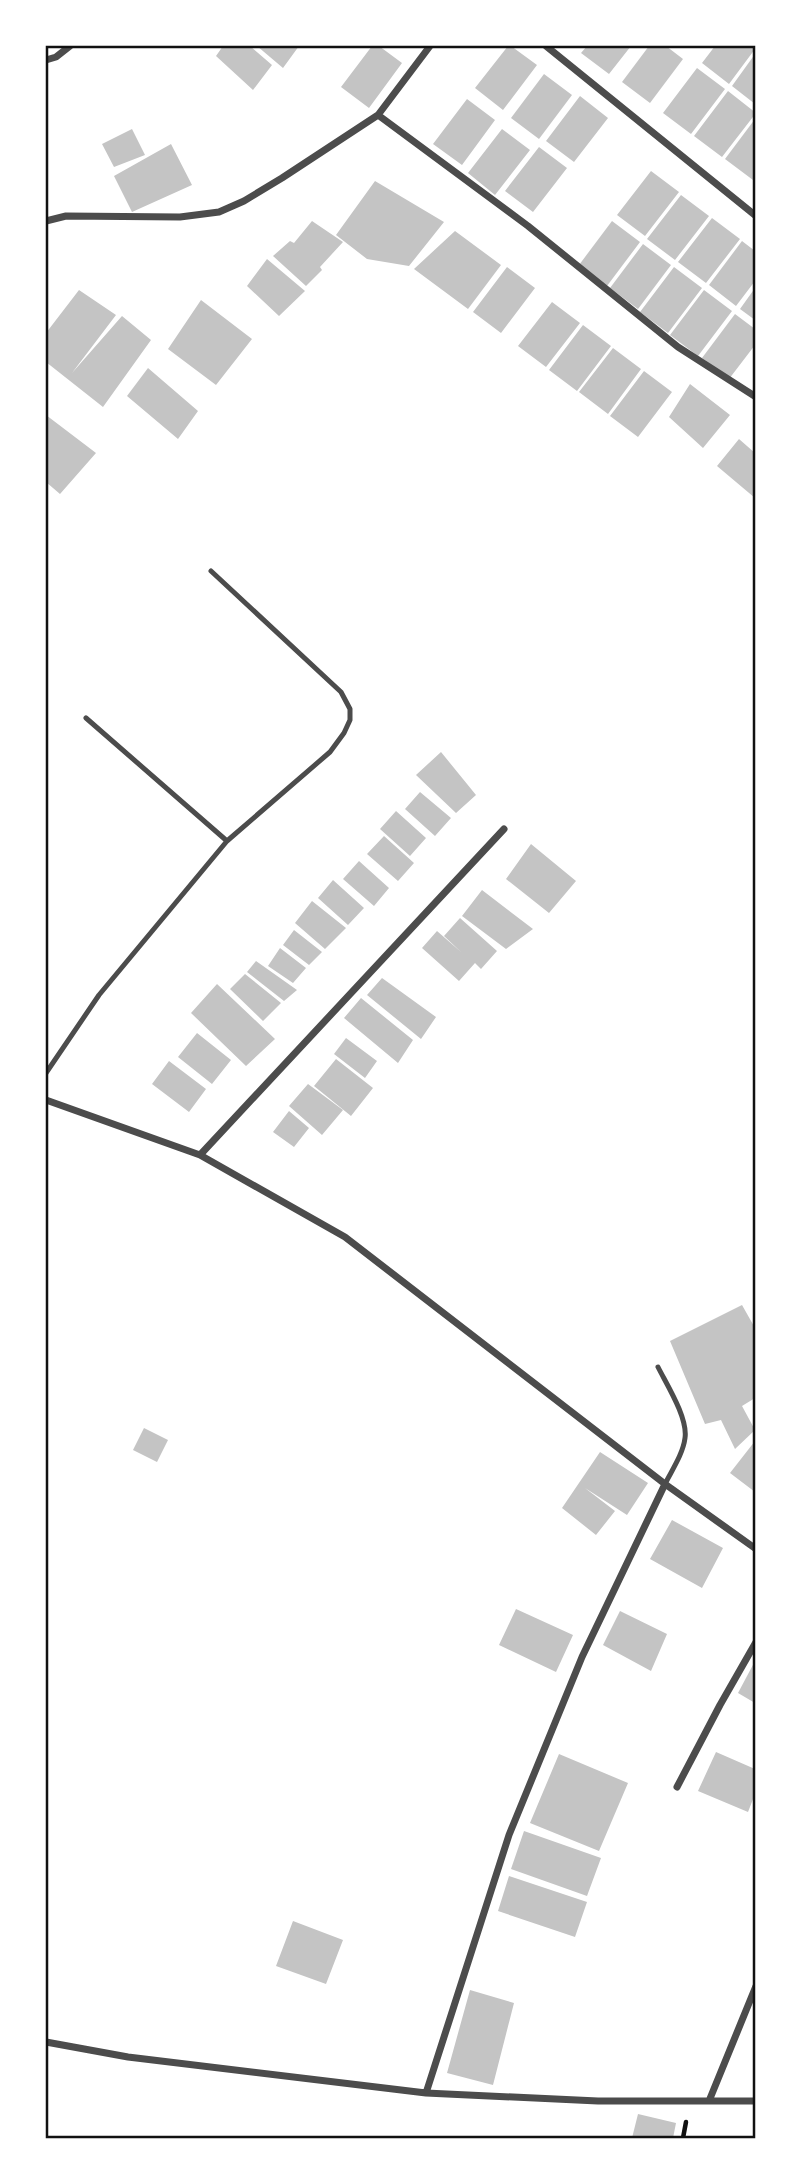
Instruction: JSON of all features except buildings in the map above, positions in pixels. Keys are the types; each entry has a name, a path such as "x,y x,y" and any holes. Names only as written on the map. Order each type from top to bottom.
{"street":[{"path":"46,60 56,57 70,46"},
{"path":"46,220 66,216 180,217 219,212 244,201 378,115 430,46"},
{"path":"545,46 755,216"},
{"path":"378,115 528,226 678,347 755,397"},
{"path":"201,1155 504,829"},
{"path":"46,1100 201,1155 345,1237 755,1549"},
{"path":"426,2093 509,1835 582,1657 665,1483"},
{"path":"677,1787 755,1643"},
{"path":"709,2101 755,1986"},
{"path":"46,2042 128,2057 426,2093 598,2101 755,2101"}],"lane":[{"path":"46,1073 99,995 227,841 330,752 350,720 350,709 341,692 211,571"},
{"path":"86,718 227,841"},
{"path":"658,1367 681,1414 686,1437 665,1483"}]}
